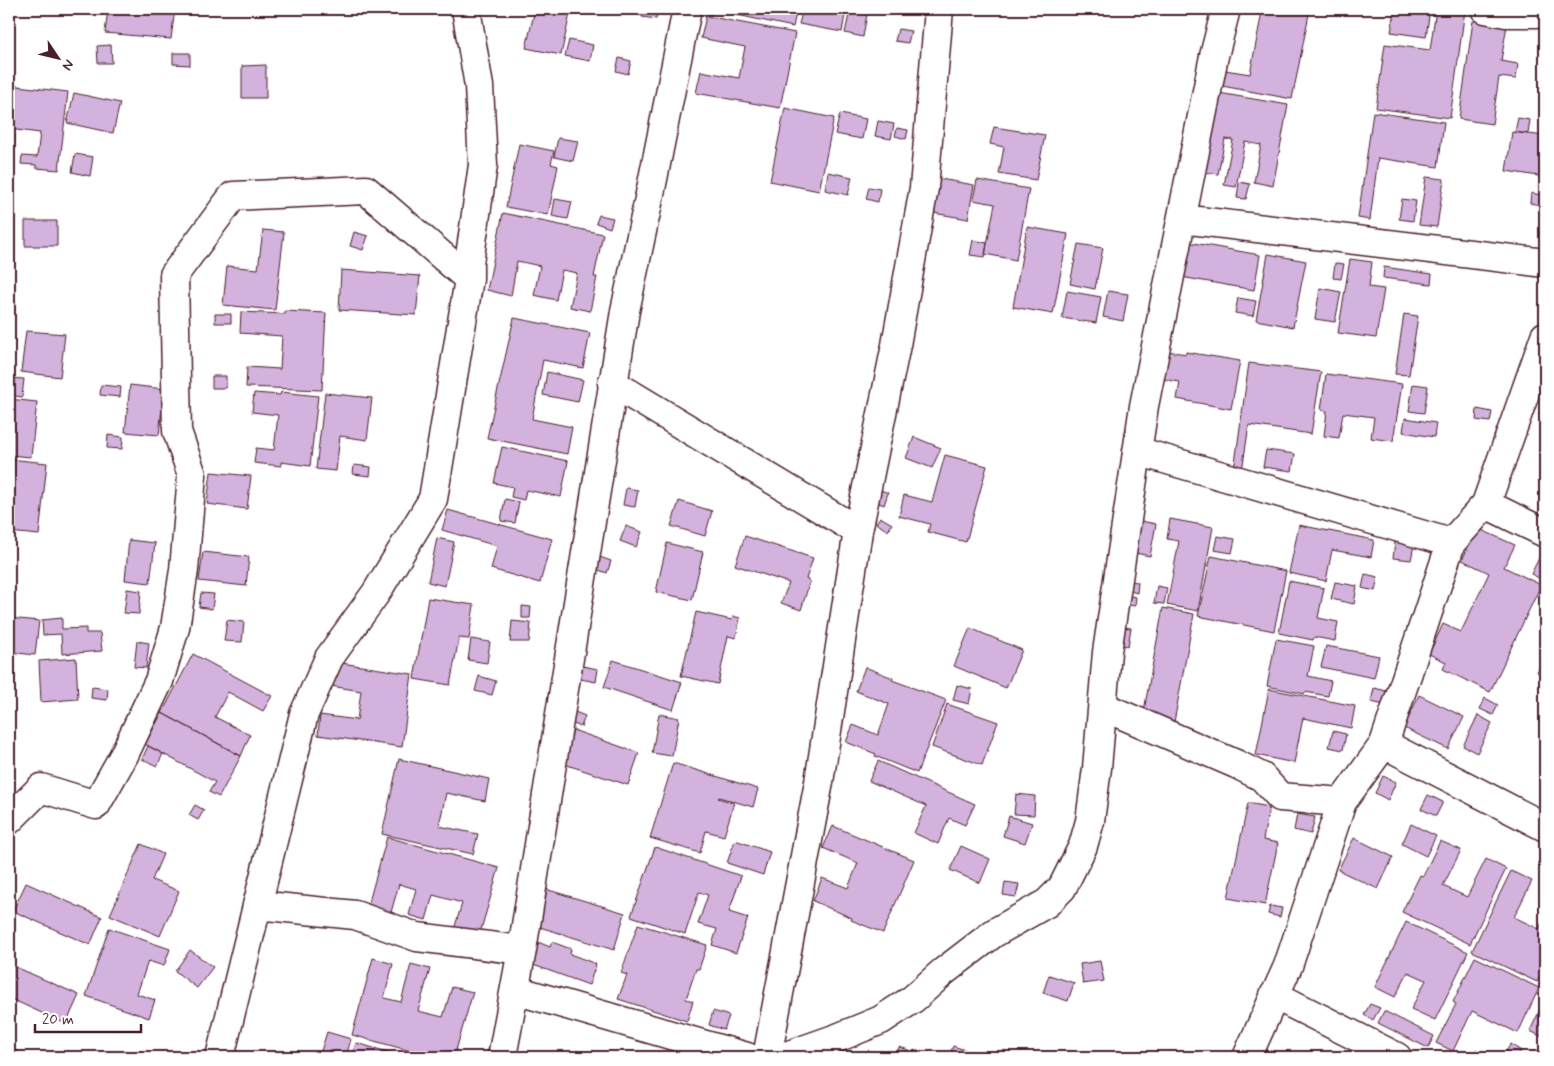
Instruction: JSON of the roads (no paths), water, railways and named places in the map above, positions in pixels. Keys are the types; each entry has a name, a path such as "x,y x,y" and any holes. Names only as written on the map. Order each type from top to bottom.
{"street":[{"path":"220,1057 304,714 329,658 376,593 433,499 469,279 469,263 483,165 478,86 466,9"},
{"path":"502,1057 522,950 612,383 687,9"},
{"path":"768,1057 819,782 858,531 896,345 924,188 939,9"},
{"path":"783,1057 881,1020 913,999 943,972 994,933 1047,903 1062,888 1083,846 1090,821 1104,707 1107,652 1144,406 1214,56 1226,9"},
{"path":"1485,9 1506,13 1545,13"},
{"path":"9,820 41,788 96,805 124,755 159,681 175,628 184,570 192,475 176,431 174,275 234,196 366,190 469,279"},
{"path":"1182,219 1545,263"},
{"path":"1247,1057 1288,966 1342,802 1384,744 1451,542 1486,504 1545,336"},
{"path":"612,383 858,531"},
{"path":"1138,451 1451,542"},
{"path":"1486,504 1545,533"},
{"path":"1104,707 1262,777 1280,797 1342,802"},
{"path":"1384,744 1545,827"},
{"path":"257,905 355,915 417,937 522,950"},
{"path":"515,990 747,1057"},
{"path":"1274,996 1397,1057"}]}
